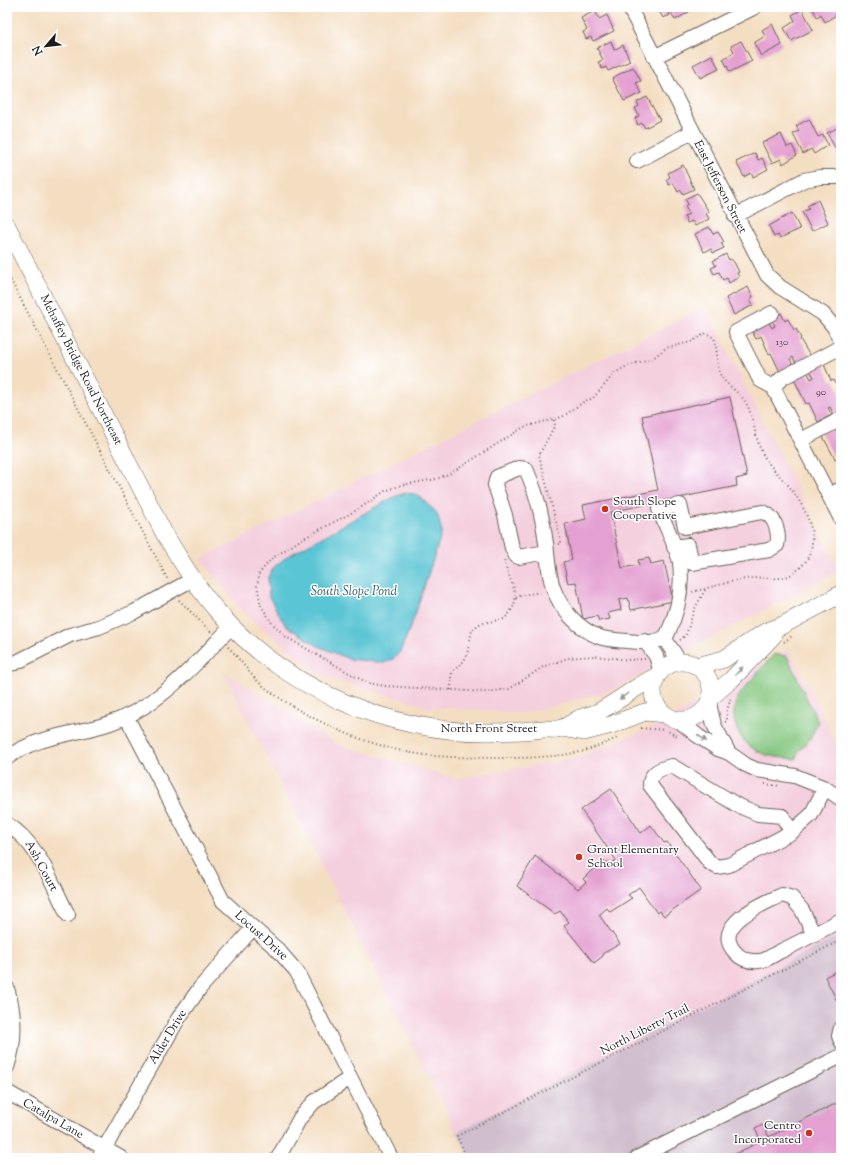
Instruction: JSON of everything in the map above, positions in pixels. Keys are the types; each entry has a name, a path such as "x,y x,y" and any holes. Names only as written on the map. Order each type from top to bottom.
{"main road":[{"name":"Mehaffey Bridge Road Northeast","path":"7,226 12,245 155,515"},
{"name":"North Front Street","path":"155,515 193,579 205,596 232,626 273,661 311,686 354,707 381,716 416,726 453,731 510,732 561,728 578,719 596,713 659,674"},
{"path":"697,666 724,659 764,632 781,626 841,594"},
{"path":"561,728 584,732 611,725 645,712 671,717 693,718 700,714 710,700 769,641 781,626"},
{"path":"671,717 655,701 654,684 659,674 671,664 680,662 697,666 704,672 709,680 711,688 710,700"}],"street":[{"name":"East Jefferson Street","path":"628,7 735,216 767,275 780,287 823,314 834,327 841,341"},
{"path":"654,58 754,7"},
{"path":"637,161 692,132"},
{"path":"735,216 804,180 820,177 841,177"},
{"path":"772,312 736,332 760,380 773,387 801,440 835,492 841,519"},
{"path":"773,387 782,378 841,347"},
{"path":"801,440 841,419"},
{"path":"546,548 519,557 516,556 512,548 495,480 501,475 523,467 529,475 536,497 546,548 553,588 561,605 571,617 598,637 615,640 653,642 664,638 671,626 680,599 680,562 659,509 680,505 692,563 769,550 777,545 778,541 775,522 771,515 762,512 685,528"},
{"path":"674,547 688,545"},
{"path":"7,661 10,664 15,663 70,635 99,627 134,612 174,593 193,579"},
{"path":"7,758 27,746 48,738 104,725 126,716 152,702 172,687 232,626"},
{"path":"664,638 680,662"},
{"path":"645,642 656,656 659,674"},
{"path":"710,700 714,725 729,752"},
{"name":"Locust Drive","path":"126,716 224,901 284,955 297,972 391,1158"},
{"path":"671,717 718,749 729,752 746,765 757,770 795,776 825,788 841,799"},
{"path":"792,832 782,816 758,814 737,805 672,766 663,768 653,774 650,779 650,785 710,863 717,867 729,865 792,832 811,815 825,788"},
{"name":"Ash Court","path":"7,824 25,837 36,852 68,915"},
{"path":"814,935 802,910 792,898 782,895 748,912 731,929 728,938 732,949 738,956 749,961 761,961 814,935 841,920"},
{"name":"Alder Drive","path":"102,1153 178,1019 200,988 253,928"},
{"path":"7,988 11,1000 13,1020 11,1055 7,1067"},
{"path":"841,1028 838,1036 841,1041"},
{"path":"637,1158 841,1056"},
{"path":"278,1158 300,1118 314,1102 350,1078"},
{"name":"Catalpa Lane","path":"7,1092 102,1153 121,1158"}],"path":[{"path":"7,273 174,593 219,639"},
{"path":"546,548 561,544 553,505 540,460 542,450 555,425 554,420"},
{"path":"451,690 451,676 453,671 464,661 467,656 472,630 479,624 504,619 513,606 516,598 504,559 506,551 512,548"},
{"path":"516,598 553,588"},
{"path":"689,592 706,588"},
{"path":"782,644 798,633"},
{"name":"North Liberty Trail","path":"466,1155 457,1136 841,940"},
{"path":"459,1158 466,1155 467,1158"}],"shaded area":[{"name":"South Slope Cooperative","path":"705,307 839,571 610,691 525,713 429,707 322,676 243,612 201,559"},
{"name":"Grant Elementary School","path":"789,648 841,753 841,935 457,1132 223,671 337,744 456,779 576,758 663,723"},
{"path":"841,935 841,1158 470,1158 457,1132"}],"green space":[{"path":"774,654 787,656 818,722 810,739 798,752 796,759 771,756 753,749 740,735 734,718 734,709 737,699"}],"water":[{"name":"South Slope Pond","path":"405,493 416,494 437,513 442,532 414,618 400,652 393,659 384,663 349,659 318,646 286,626 269,597 268,577 275,566 288,556 392,498"}],"building":[{"path":"657,7 686,7 689,12 675,20 671,12 669,13 670,15 663,18"},
{"path":"812,7 840,7 841,12 825,22 821,14 817,17"},
{"path":"802,9 813,30 791,41 784,28 795,21 792,15"},
{"path":"595,11 599,19 607,15 614,31 593,41 591,37 586,39 583,32 587,30 581,18"},
{"path":"772,24 782,45 761,56 754,43 765,36 762,30"},
{"path":"611,41 614,50 623,45 630,61 608,71 606,67 602,69 598,62 603,60 597,48"},
{"path":"741,41 752,61 730,72 723,59 734,52 731,46"},
{"path":"712,55 719,69 700,78 693,65"},
{"path":"633,67 641,81 636,83 642,93 624,101 612,78"},
{"path":"647,97 660,120 645,128 642,123 638,125 635,118 639,116 635,108 639,106 637,102"},
{"path":"809,119 818,137 823,135 828,145 814,154 811,149 803,154 793,134 799,131 796,126"},
{"path":"841,126 841,151 838,153 827,133"},
{"path":"781,134 787,147 792,145 797,155 783,164 781,159 772,163 762,143"},
{"path":"755,153 758,160 762,158 768,169 753,177 751,173 744,177 736,162"},
{"path":"683,165 694,189 683,194 681,190 678,192 673,183 669,185 666,180 670,177 668,173"},
{"path":"697,193 709,212 706,213 709,219 695,226 692,221 687,223 684,216 689,214 685,206 688,204 685,199"},
{"path":"818,200 828,223 812,231 802,212 809,209 807,206"},
{"path":"841,209 841,219 836,210"},
{"path":"792,213 800,229 780,238 778,235 774,237 769,226"},
{"path":"709,227 713,234 718,232 724,242 721,243 724,248 713,253 711,249 704,252 695,234"},
{"path":"726,254 729,260 731,259 734,262 739,272 737,273 739,277 729,283 727,278 723,280 719,272 714,274 711,268 716,266 713,261"},
{"path":"748,287 753,297 750,299 753,305 734,315 726,298"},
{"path":"781,313 785,321 788,319 794,330 796,329 810,356 796,363 793,357 790,359 793,365 780,372 771,353 769,354 761,336 756,339 751,329 768,320 772,328 775,326 771,318"},
{"path":"823,362 831,381 834,380 839,389 841,411 834,415 830,407 828,408 832,415 818,422 809,403 806,404 793,377 806,370 811,379 814,377 809,369"},
{"name":"South Slope Cooperative","path":"730,397 747,476 736,479 737,486 610,512 622,568 639,565 638,560 649,558 651,564 664,561 673,601 631,610 628,598 619,600 621,610 608,613 610,619 599,621 597,616 583,619 576,582 568,583 563,562 572,560 565,524 586,519 583,505 658,490 642,416"},
{"path":"835,426 839,434 841,433 841,465 838,458 835,459 821,433"},
{"path":"611,789 641,833 651,825 664,843 667,842 701,890 664,916 660,911 657,913 639,887 628,895 632,898 610,912 607,908 599,915 620,944 602,954 603,956 594,963 564,926 569,922 560,911 555,914 517,886 535,856 578,889 586,882 583,879 595,867 598,869 605,861 609,865 616,860 581,810"},
{"path":"841,969 841,1009 825,977"},
{"name":"Centro Incorporated","path":"841,1101 841,1158 727,1158 761,1141 755,1129 763,1125 769,1137"}],"place":[{"name":"South Slope Cooperative","path":"605,509"},
{"name":"Grant Elementary School","path":"579,857"},
{"name":"Centro Incorporated","path":"809,1133"}]}
